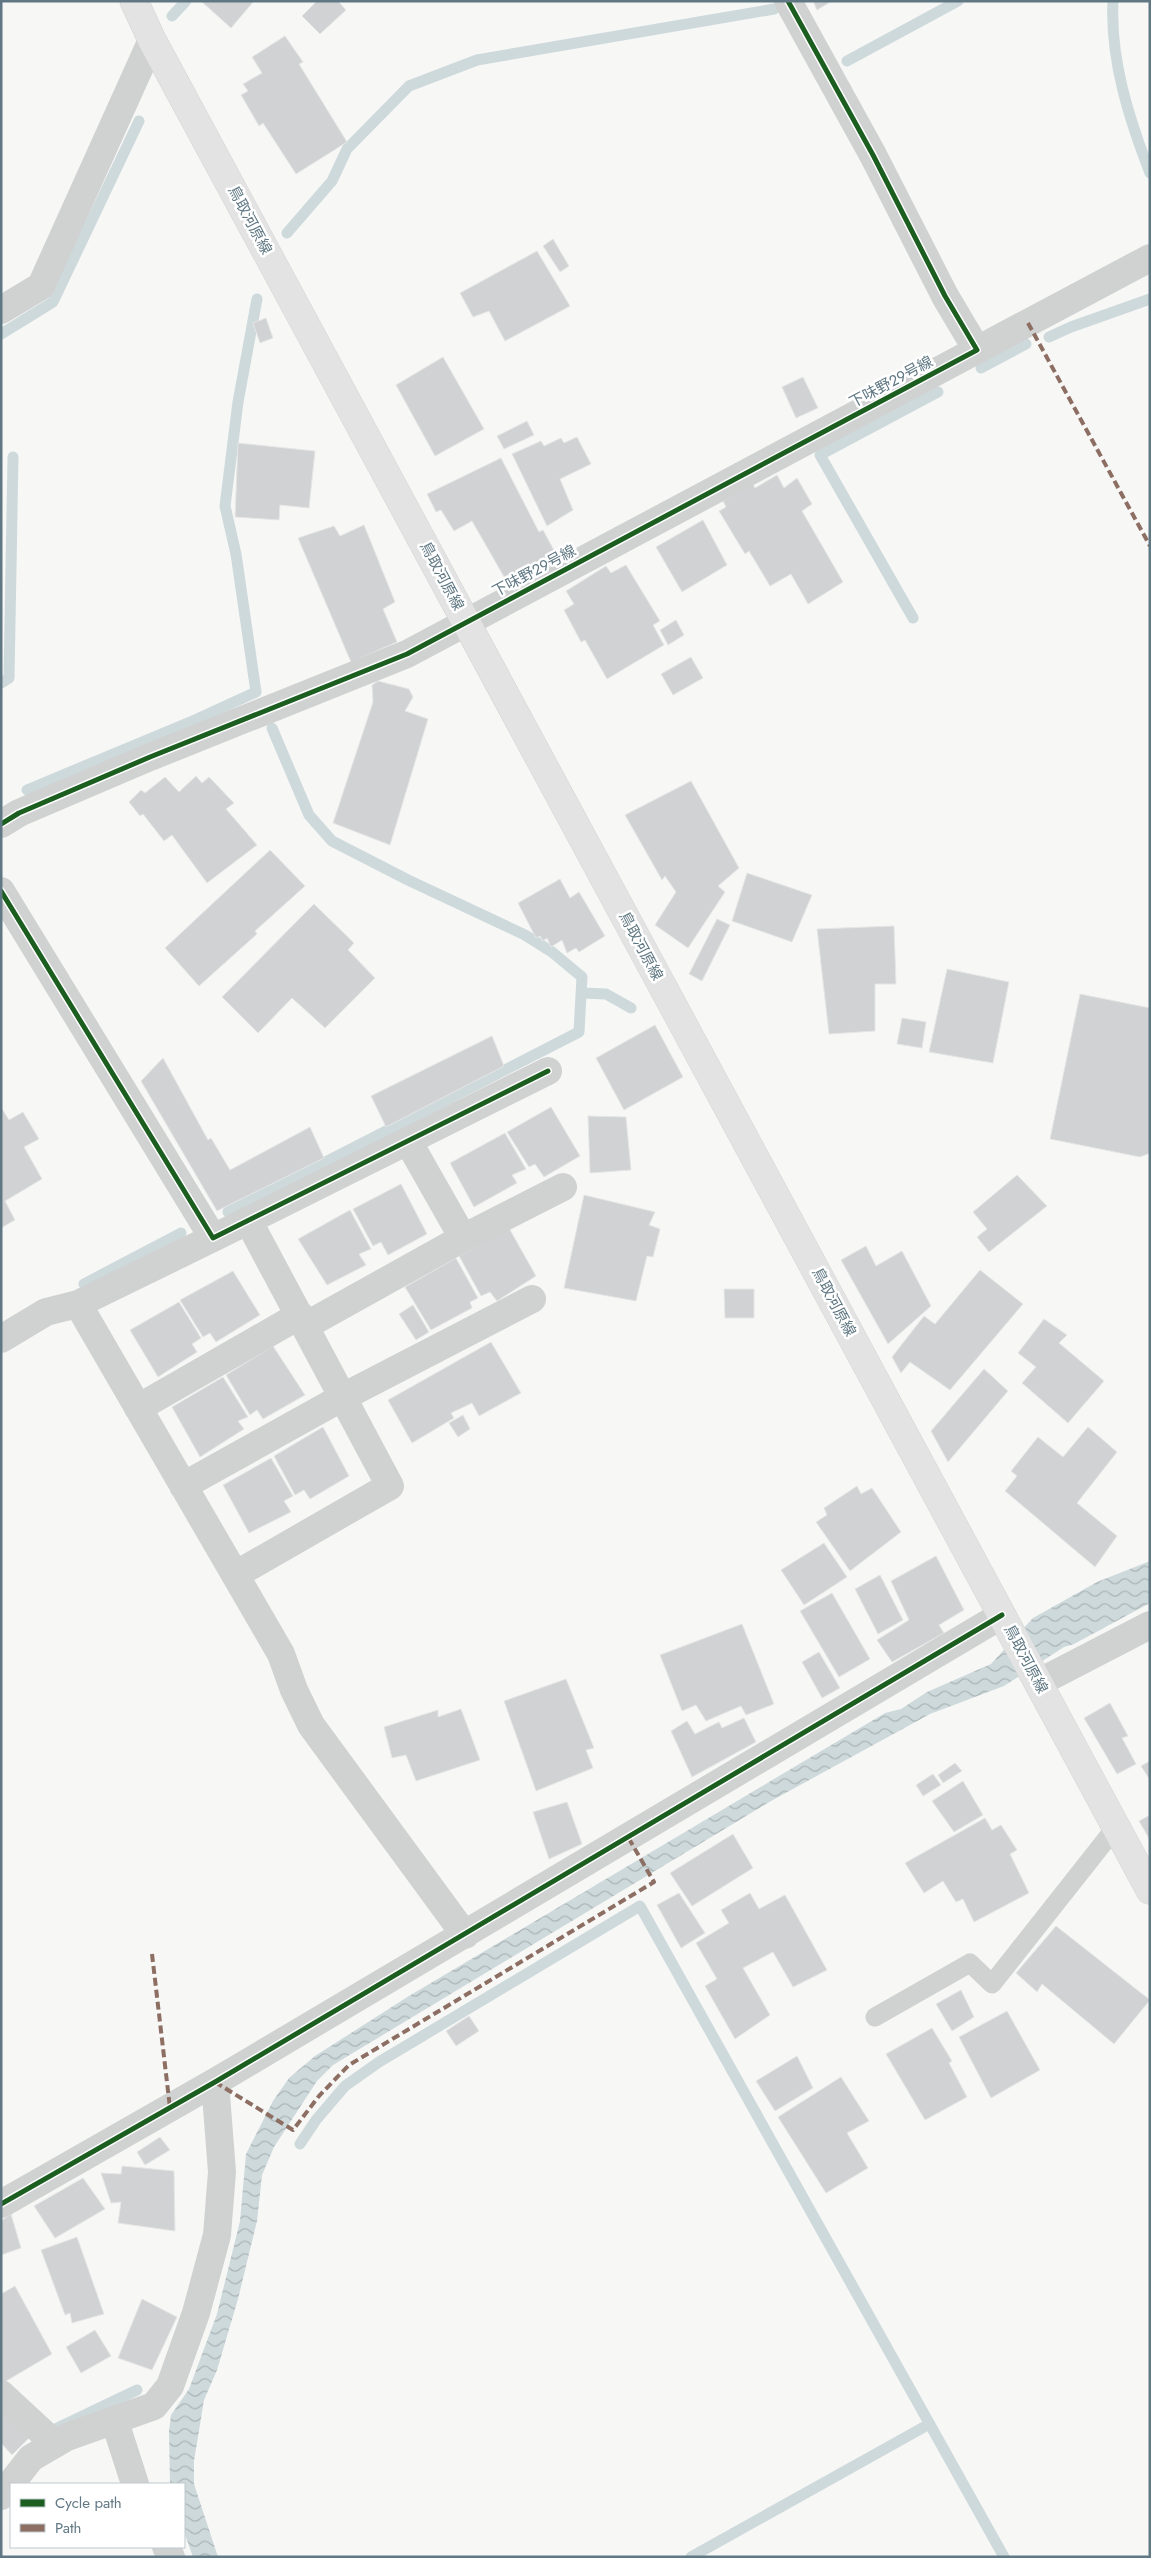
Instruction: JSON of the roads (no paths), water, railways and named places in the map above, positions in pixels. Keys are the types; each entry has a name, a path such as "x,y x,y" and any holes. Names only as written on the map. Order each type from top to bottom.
{"main road":[{"name":"鳥取河原線","path":"134,1 152,40 1150,1890"}],"street":[{"path":"788,1 873,155 945,296 977,350"},
{"path":"1,310 41,286 152,40"},
{"name":"下味野29号線","path":"1,824 19,814 150,757 407,654 1150,258"},
{"path":"1,891 213,1238"},
{"path":"1,1339 46,1312 78,1304 548,1072"},
{"path":"408,1141 463,1238"},
{"path":"138,1408 563,1186"},
{"path":"235,1575 390,1486 248,1220"},
{"path":"183,1486 343,1397 532,1299"},
{"path":"78,1304 282,1654 294,1690 311,1725 465,1935"},
{"path":"1,2204 215,2082 1006,1621"},
{"path":"1036,1678 1150,1625"},
{"path":"11,2483 31,2458 67,2437 115,2422 154,2406 170,2386 196,2313 217,2235 222,2172 215,2082"},
{"path":"1,2394 55,2444"},
{"path":"115,2422 135,2483"},
{"path":"1,2496 10,2485"}],"lane":[{"path":"875,2017 970,1963 992,1984 1116,1827"}],"water":[{"path":"1150,1561 1150,1603 1074,1644 1064,1647 1004,1686 930,1714 771,1801 333,2065 317,2081 274,2147 262,2175 257,2221 238,2299 217,2370 204,2400 194,2461 194,2484 218,2557 193,2557 185,2535 185,2483 170,2483 169,2431 171,2415 189,2389 217,2314 240,2221 246,2154 273,2101 289,2078 315,2056 409,1996 885,1713 901,1709 927,1692 991,1664 1033,1618 1097,1582"}],"waterway":[{"path":"172,16 186,1"},
{"path":"847,61 958,1"},
{"path":"1113,1 1115,45 1122,89 1150,173"},
{"path":"287,233 332,181 347,149 409,86 477,60 774,9"},
{"path":"1,334 53,302 139,121"},
{"path":"27,790 195,720 256,692 236,554 225,506 238,402 257,299"},
{"path":"1049,337 1071,327 1150,299"},
{"path":"981,368 1026,344"},
{"path":"913,618 820,455 938,392"},
{"path":"1,683 9,678 13,457"},
{"path":"228,1212 579,1032 582,977 552,952 525,935 408,880 332,841 309,815 272,728"},
{"path":"582,993 606,994 631,1008"},
{"path":"84,1284 181,1233"},
{"path":"300,2144 316,2120 345,2086 379,2062 640,1906 1004,2557"},
{"path":"45,2434 137,2390"},
{"path":"691,2557 924,2427"}]}
